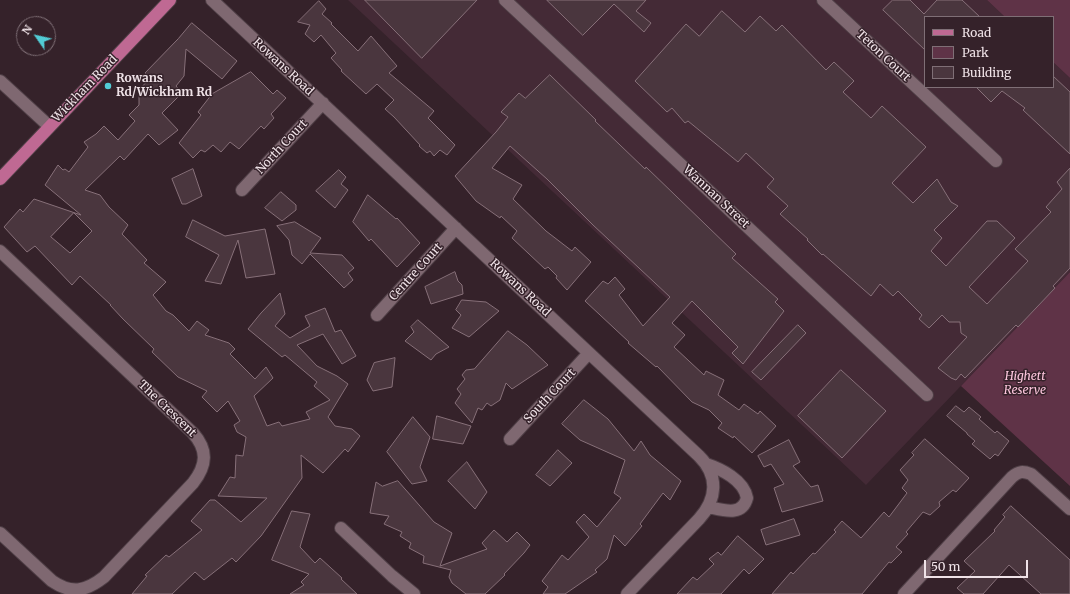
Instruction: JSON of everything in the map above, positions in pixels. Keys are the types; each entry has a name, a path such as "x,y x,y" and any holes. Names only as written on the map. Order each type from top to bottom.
{"main road":[{"name":"Wickham Road","path":"0,179 170,0"}],"street":[{"name":"Rowans Road","path":"212,0 706,464 712,474 714,488 712,499 704,514 627,594"},
{"name":"Wannan Street","path":"506,0 927,395"},
{"name":"Teton Court","path":"823,0 996,161"},
{"path":"0,81 49,126"},
{"name":"North Court","path":"242,190 323,103"},
{"name":"Centre Court","path":"377,315 456,228"},
{"name":"The Crescent","path":"0,251 193,432 202,446 204,453 202,468 193,483 104,577 92,586 74,591 59,586 0,533"},
{"name":"South Court","path":"510,439 589,353"},
{"path":"706,464 723,470 743,488 747,498 746,502 738,510 727,511 708,507"},
{"path":"904,594 1017,472 1024,471 1031,474 1070,509"},
{"path":"341,528 392,576 414,594"}],"shaded area":[{"path":"348,0 987,0 1004,16 924,16 924,88 1054,88 1054,63 1070,78 1070,272 866,485"}],"green space":[{"path":"987,0 1070,0 1070,78 1054,63 1054,16 1004,16"},
{"name":"Highett Reserve","path":"1070,272 1070,486 961,386"}],"building":[{"path":"365,0 477,0 422,58"},
{"path":"547,0 646,0 636,11 651,23 644,32 614,4 583,35"},
{"path":"893,0 910,0 924,14 937,0 962,0 979,16 924,16 924,49 883,10"},
{"path":"319,1 326,9 322,14 358,51 371,36 397,66 389,73 434,111 428,118 455,145 447,155 440,150 434,156 430,151 427,153 385,109 394,100 377,84 366,94 341,71 342,70 331,58 336,53 321,35 314,42 305,34 310,25 298,22"},
{"path":"722,11 745,32 760,16 776,31 782,25 826,70 834,62 854,81 843,92 871,118 882,106 926,147 892,183 913,203 937,179 951,202 958,206 934,230 942,238 931,251 946,266 987,221 997,221 1015,238 969,287 987,304 1028,261 1015,249 1051,212 1046,207 1062,189 1057,182 1070,168 1070,268 1053,286 1055,288 1018,327 1016,325 965,378 961,374 956,380 938,368 967,337 961,333 960,322 949,322 942,315 929,328 919,319 922,315 898,291 893,296 880,284 871,296 823,254 822,255 807,240 808,239 780,214 788,206 767,187 774,179 746,153 738,162 688,121 685,123 672,108 667,112 635,81 686,24 699,36"},
{"path":"192,23 237,61 222,79 186,49 184,76 176,86 182,93 162,113 178,130 159,145 148,134 124,160 120,156 85,190 100,195 109,207 128,225 122,234 147,260 144,263 166,282 153,295 166,311 173,315 189,331 197,321 209,330 205,335 229,343 235,349 230,354 255,379 266,367 273,378 254,396 267,426 279,422 282,426 310,419 306,412 330,400 314,386 317,382 285,355 282,357 248,329 280,293 285,314 275,326 290,338 310,326 305,316 325,308 335,332 341,330 356,356 342,364 323,334 297,345 317,366 337,376 348,384 328,417 335,426 352,429 360,436 348,452 345,449 323,473 301,455 302,478 261,536 236,562 232,558 204,580 195,572 172,594 132,594 147,576 145,575 166,555 169,557 202,530 191,521 210,500 215,500 241,522 267,498 218,496 230,477 235,478 236,455 243,456 246,437 237,432 234,425 240,421 228,401 217,412 202,397 207,391 178,377 152,352 154,349 80,276 72,285 35,246 27,252 4,227 20,209 23,212 34,199 81,215 45,185 58,165 63,170 65,169 69,172 88,147 84,142 96,134 104,126 118,140 135,121 129,115 139,105 139,90 150,78 145,73","holes":["74,213 92,231 70,253 51,237"]},
{"path":"251,72 273,94 277,90 286,98 271,114 274,118 264,129 261,126 239,149 230,142 221,152 213,145 205,152 201,150 193,158 179,143 201,115 198,112 212,94"},
{"path":"550,75 596,120 595,121 645,169 646,167 736,254 732,258 778,299 775,302 784,311 743,364 732,353 738,347 692,301 672,323 685,335 674,347 704,375 706,371 724,380 718,395 739,410 744,404 758,414 760,411 776,426 752,453 734,436 733,438 718,428 722,423 709,410 692,402 657,366 656,367 628,343 629,342 585,301 603,281 608,284 615,277 625,289 619,295 643,326 670,297 593,225 547,179 510,146 492,168 522,185 513,199 546,231 572,251 575,247 591,262 567,290 556,278 557,276 548,267 545,269 512,238 517,231 501,216 500,218 476,201 455,176 508,117 501,112 519,93 525,98"},
{"path":"1054,77 1070,92 1070,154 1023,110 1025,108 1002,91 991,102 977,88 1054,88"},
{"path":"193,169 202,196 186,204 182,204 172,179"},
{"path":"339,170 346,177 341,184 348,190 335,208 316,191"},
{"path":"281,192 296,205 296,210 282,221 265,208"},
{"path":"368,195 396,219 397,218 420,243 397,267 371,239 369,241 353,222"},
{"path":"193,220 225,236 265,229 275,274 246,278 238,240 221,284 205,281 219,255 186,237"},
{"path":"295,222 321,238 310,253 342,255 354,268 348,273 353,280 344,288 310,254 302,264 292,255 289,240 277,226"},
{"path":"455,272 458,281 462,285 463,294 431,304 425,287"},
{"path":"462,300 486,302 499,311 469,337 452,328 461,315 456,310"},
{"path":"418,320 449,347 436,354 431,360 405,341 414,332 411,327"},
{"path":"798,325 806,333 761,380 752,372"},
{"path":"508,331 527,345 548,365 512,389 506,383 500,400 491,406 487,403 482,410 478,408 472,423 455,403 461,394 457,389 465,379 462,375 466,370 474,369"},
{"path":"395,358 392,387 373,391 367,380 374,363"},
{"path":"841,370 886,411 842,458 798,416"},
{"path":"584,400 608,419 634,451 641,441 650,455 681,481 670,500 663,493 640,524 642,526 625,546 614,535 607,559 595,570 597,572 565,594 543,594 548,587 542,581 562,555 568,560 589,537 576,522 584,514 597,527 621,498 614,493 625,460 580,440 562,424"},
{"path":"956,406 964,412 969,407 981,417 979,419 995,433 997,431 1009,441 998,456 995,454 990,459 972,444 975,441 967,433 947,416"},
{"path":"437,416 471,426 463,444 433,439"},
{"path":"413,417 430,437 420,467 427,481 412,484 387,452"},
{"path":"925,439 969,478 956,492 953,490 939,502 940,506 930,515 923,512 906,532 908,534 896,547 902,552 891,563 889,562 862,594 772,594 791,572 793,574 813,553 815,554 836,532 834,530 842,521 861,538 884,512 889,517 907,493 902,488 908,480 900,470 914,455 912,453"},
{"path":"789,440 800,462 793,466 811,487 818,485 823,501 782,512 774,488 784,484 771,464 764,467 758,456"},
{"path":"558,450 572,463 550,486 536,475"},
{"path":"467,462 487,492 475,509 448,481"},
{"path":"398,481 434,522 452,533 440,566 487,549 482,543 494,530 507,542 517,532 530,545 504,574 505,575 485,594 466,594 452,583 449,577 451,570 423,563 424,556 409,548 411,543 400,536 402,532 384,524 389,516 370,513 376,482 382,486"},
{"path":"1011,506 1070,560 1070,594 1041,594 1009,565 983,594 964,594 957,588 975,571 964,561 995,531 994,530 1005,517 1003,515"},
{"path":"292,511 310,514 300,547 315,563 320,558 357,594 290,594 304,585 301,582 309,574 272,560"},
{"path":"794,519 800,535 766,545 761,530"},
{"path":"738,536 764,559 749,574 744,569 721,594 677,594 693,577 697,580 714,564 709,559 718,552 721,555"}],"place":[{"name":"Rowans Rd/Wickham Rd","path":"108,86"}]}
